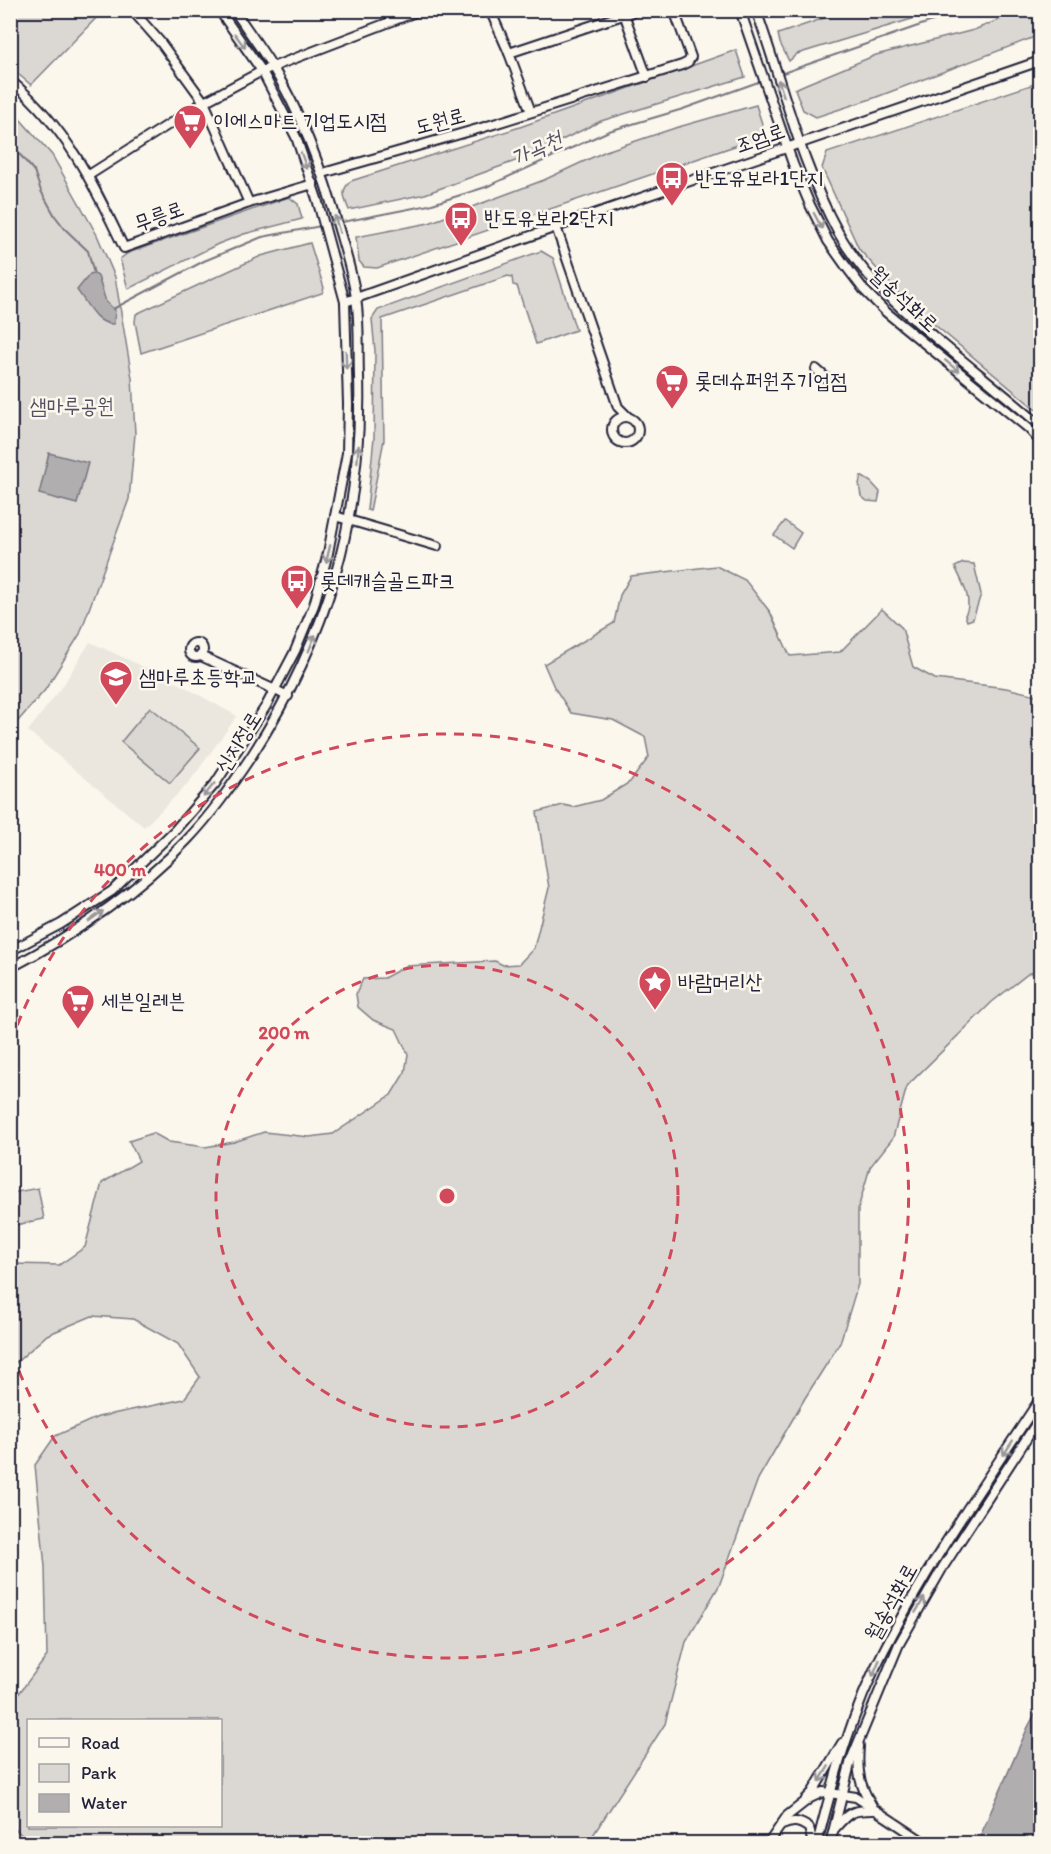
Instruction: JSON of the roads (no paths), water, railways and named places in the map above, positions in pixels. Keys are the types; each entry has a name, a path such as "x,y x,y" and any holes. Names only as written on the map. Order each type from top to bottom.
{"street":[{"path":"132,10 161,43 204,102 249,203"},
{"name":"신지정로","path":"10,951 82,911 112,891 175,830 214,784 242,745 276,689 295,651 314,605 328,553 346,453 348,400 345,302 313,184 296,137 262,70 219,10"},
{"path":"234,10 272,66"},
{"path":"89,175 204,102 262,70 421,10"},
{"path":"490,10 531,112"},
{"path":"509,53 638,10"},
{"name":"도원로","path":"323,172 481,129 682,65 691,57 674,10"},
{"name":"월송석화로","path":"740,10 810,205 828,241 864,290 891,316 1041,441"},
{"name":"월송석화로","path":"756,10 791,118 821,198 839,233 857,260 898,307 1041,425"},
{"path":"624,13 647,77"},
{"name":"조엄로","path":"345,302 556,227 1041,61"},
{"name":"신지정로","path":"10,968 48,949 133,889 173,854 216,807 261,741 288,696 323,616 348,519 358,458 360,428 357,298 323,172 291,100 272,66"},
{"name":"무릉로","path":"10,80 53,123 89,175 124,248 249,203 313,184"},
{"path":"556,227 618,407 635,422 638,429 636,437 630,442 622,443 614,438 612,429 618,407"},
{"path":"891,316 898,307"},
{"path":"816,369 834,385"},
{"path":"615,421 628,417"},
{"path":"336,516 436,546"},
{"path":"201,656 288,696"},
{"name":"월송석화로","path":"815,1844 847,1734 883,1651 933,1562 1041,1399"},
{"name":"월송석화로","path":"830,1844 841,1794 860,1737 888,1668 909,1625 943,1567 1041,1418"},
{"path":"795,1810 812,1793 847,1734"},
{"path":"860,1737 857,1769 862,1790 874,1810"},
{"path":"768,1844 787,1816 810,1798 823,1792 856,1797 927,1844"},
{"path":"833,1830 848,1813 857,1810 874,1810"},
{"path":"782,1825 793,1821 801,1822 809,1828 815,1844"}],"water":[{"path":"93,273 98,276 106,302 115,310 114,324 97,317 77,290"},
{"path":"49,453 88,463 77,504 39,494"},
{"path":"1040,1705 1040,1843 977,1843 1028,1727"}],"waterway":[{"name":"가곡천","path":"780,74 964,10"},
{"name":"가곡천","path":"327,225 429,205 486,187 609,131 683,109 761,81"},
{"path":"10,143 34,171 41,191 55,216 88,251 94,274"},
{"name":"가곡천","path":"113,309 204,261 262,237 321,226"}],"place":[{"name":"이에스마트 기업도시점","path":"190,150"},
{"name":"반도유보라1단지","path":"672,207"},
{"name":"반도유보라2단지","path":"461,247"},
{"name":"롯데슈퍼원주기업점","path":"672,410"},
{"name":"롯데캐슬골드파크","path":"297,610"},
{"name":"샘마루초등학교","path":"116,706"},
{"name":"바람머리산","path":"655,1011"},
{"name":"세븐일레븐","path":"78,1030"}],"park label":[{"name":"샘마루공원","path":"72,406"}]}
